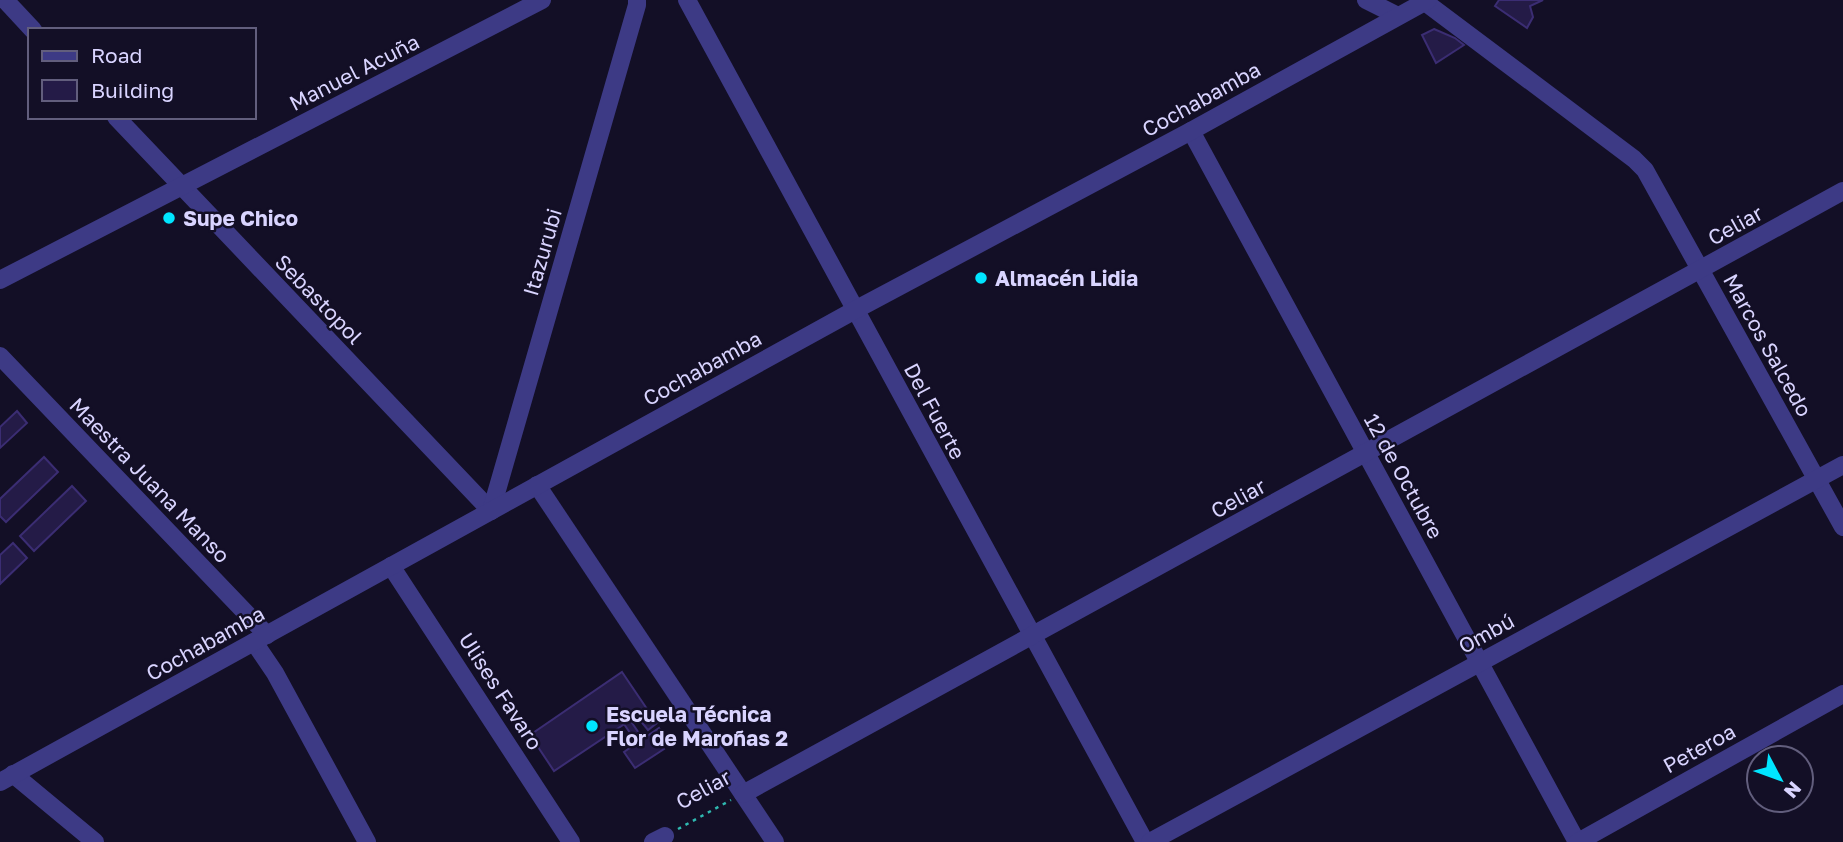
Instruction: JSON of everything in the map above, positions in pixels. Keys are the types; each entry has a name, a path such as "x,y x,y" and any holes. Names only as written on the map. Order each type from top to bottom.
{"street":[{"path":"5,0 31,28"},
{"name":"Manuel Acuña","path":"0,280 542,0"},
{"name":"Del Fuerte","path":"687,0 1145,842"},
{"path":"1366,0 1394,8"},
{"name":"Cochabamba","path":"7,778 855,310 1191,131 1394,8 1426,1"},
{"name":"Marcos Salcedo","path":"1426,1 1645,170 1843,527"},
{"name":"Itazurubi","path":"491,511 639,2"},
{"name":"Sebastopol","path":"118,119 491,511"},
{"name":"12 de Octubre","path":"1191,131 1578,842"},
{"name":"Celiar","path":"743,794 1843,191"},
{"name":"Maestra Juana Manso","path":"0,356 261,638 275,673 367,842"},
{"name":"Ombú","path":"1150,842 1843,465"},
{"path":"537,485 775,842"},
{"name":"Ulises Favaro","path":"391,566 571,842"},
{"name":"Peteroa","path":"1578,842 1843,694"},
{"path":"7,778 95,842"}],"path":[{"name":"Celiar","path":"659,839 743,794"}],"building":[{"path":"1499,0 1543,0 1530,6 1533,17 1527,28 1495,6"},
{"path":"1434,29 1464,45 1436,63 1422,35"},
{"path":"17,411 27,423 0,448 0,427"},
{"path":"44,457 58,472 6,522 0,516 0,499"},
{"path":"72,486 86,501 34,551 20,536"},
{"path":"13,543 27,558 0,584 0,555"},
{"path":"622,672 647,709 554,771 530,735"},
{"path":"649,712 657,723 648,730 639,719"},
{"path":"630,720 643,739 637,743 624,724"},
{"path":"659,728 667,741 661,745 664,749 635,768 624,752"}],"place":[{"name":"Supe Chico","path":"169,218"},
{"name":"Almacén Lidia","path":"981,278"},
{"name":"Escuela Técnica Flor de Maroñas 2","path":"592,726"}]}
